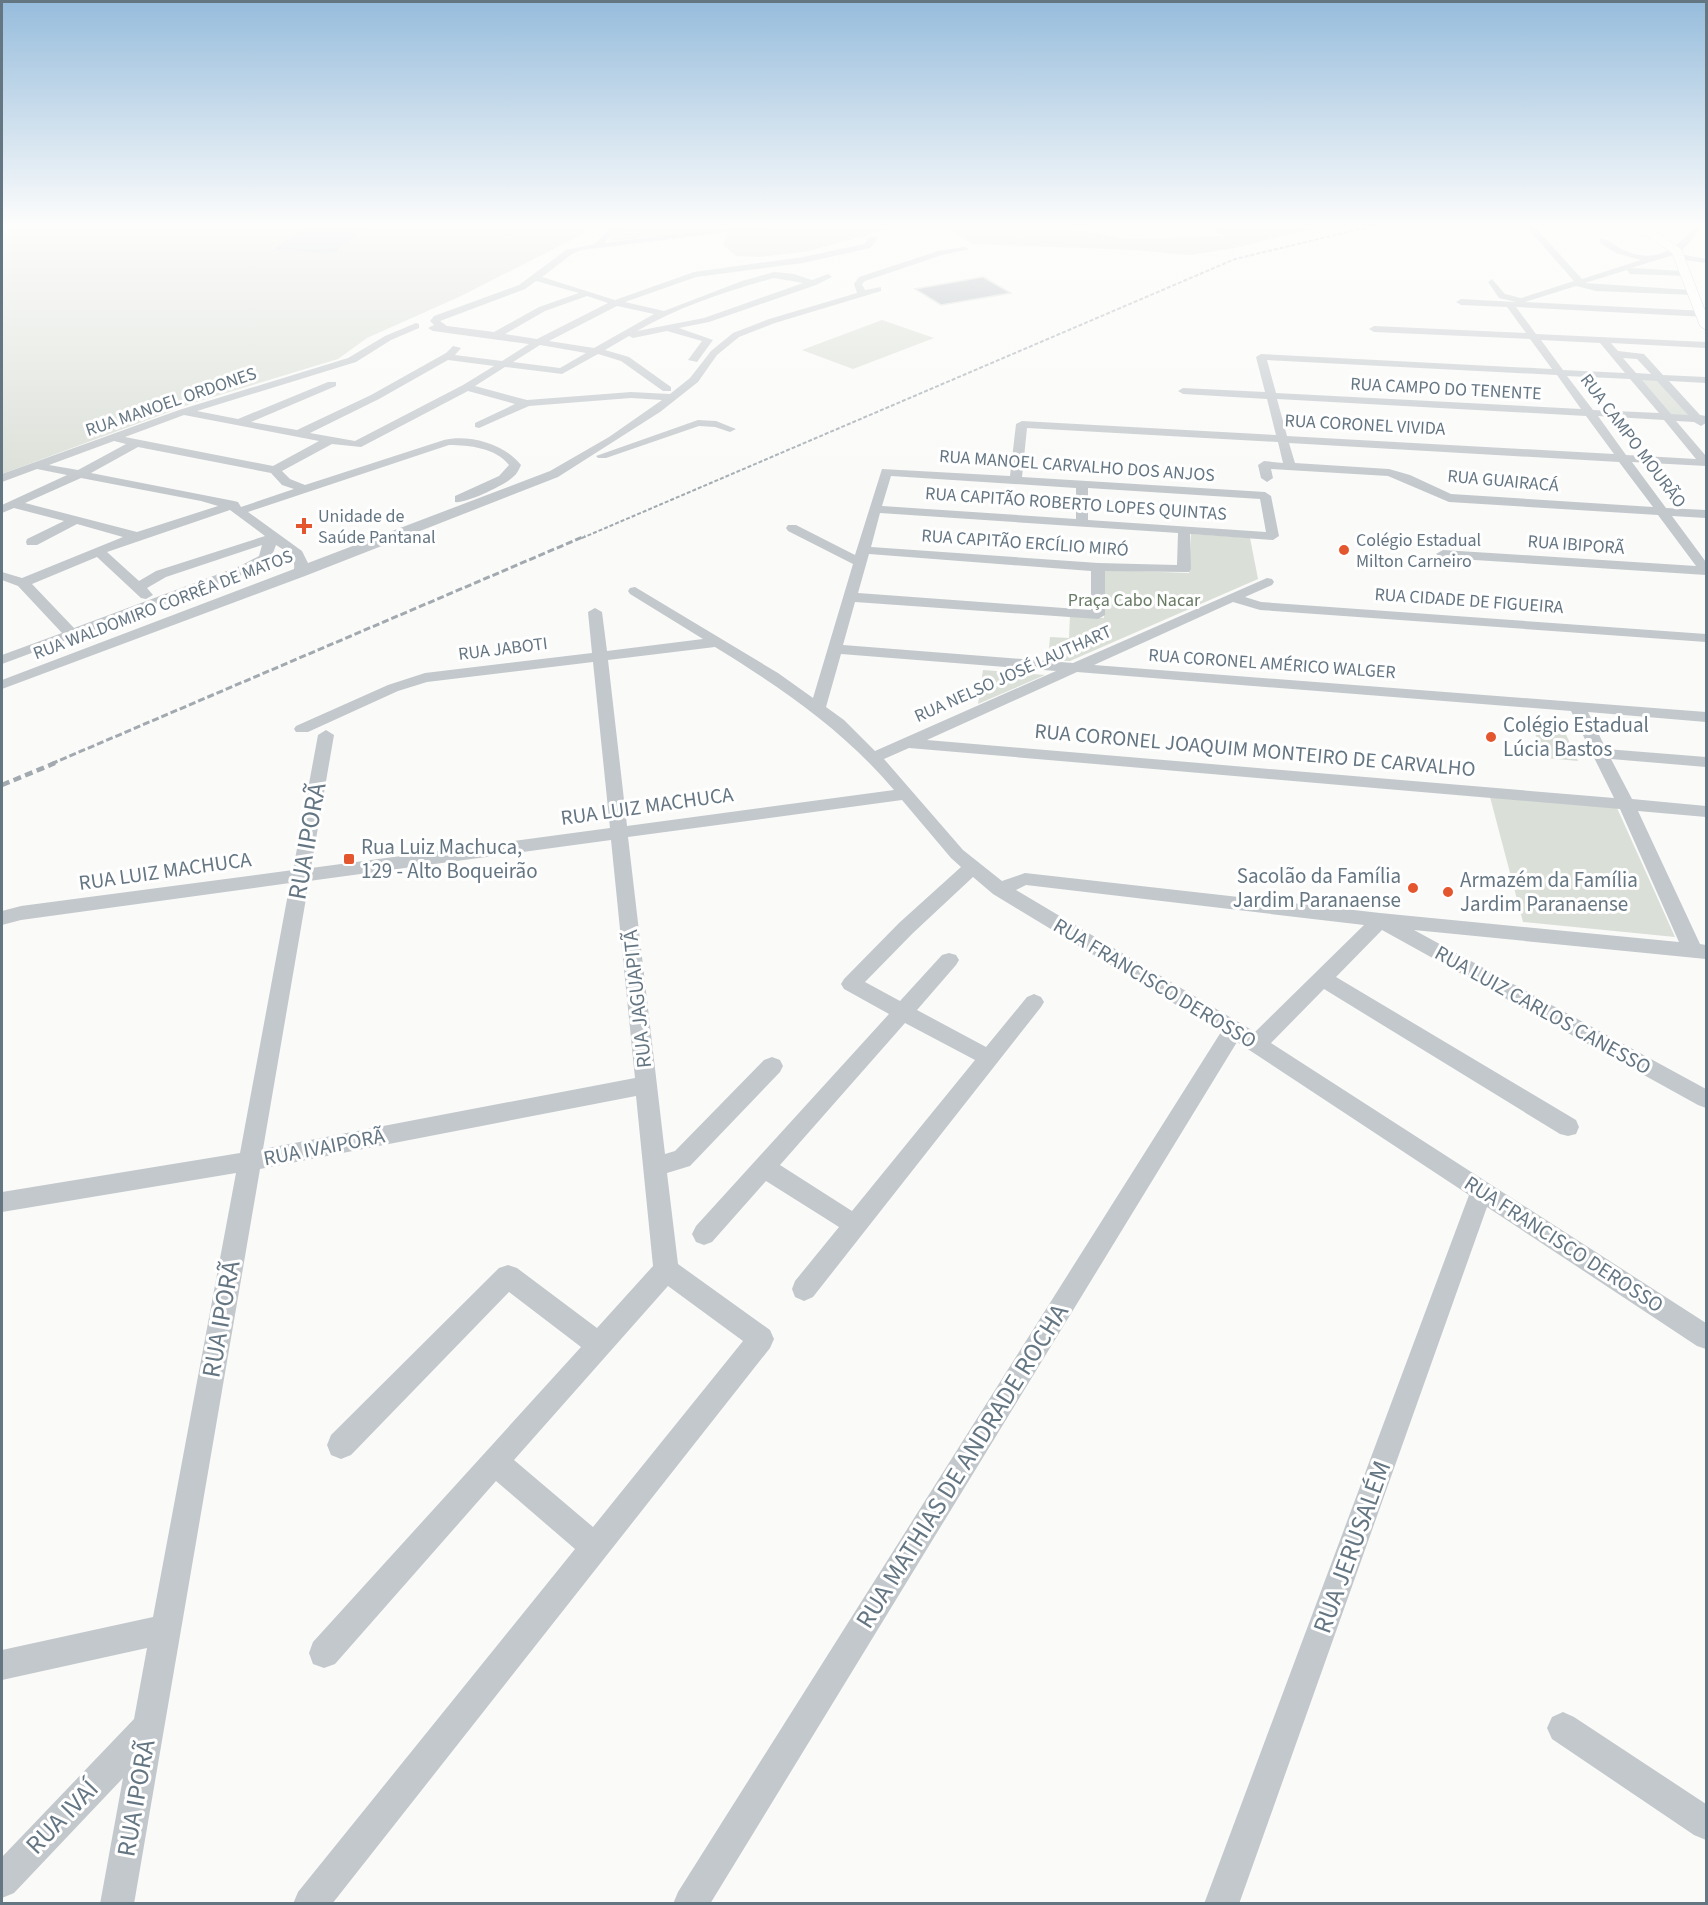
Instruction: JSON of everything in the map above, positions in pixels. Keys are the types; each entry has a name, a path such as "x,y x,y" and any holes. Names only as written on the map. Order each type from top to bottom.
{"street":[{"path":"454,312 437,318 435,321 444,329 496,335 621,357 669,391"},
{"path":"496,335 537,312"},
{"path":"183,412 357,444 467,387 537,343 598,312"},
{"path":"659,312 699,322"},
{"path":"446,357 562,371 667,312"},
{"path":"624,336 699,322 729,312"},
{"name":"RUA WALDOMIRO CORRÊA DE MATOS","path":"2,685 554,474 628,430 669,391 694,380 714,353 736,336 764,324 804,312"},
{"name":"RUA CAMPO MOURÃO","path":"1520,312 1533,336 1707,571"},
{"name":"RUA MANOEL ORDONES","path":"2,478 183,412 352,360 411,325 444,329"},
{"path":"668,329 708,340 686,369"},
{"path":"1374,329 1707,345"},
{"path":"298,434 375,397 446,357 455,349 462,330"},
{"path":"1603,340 1707,463"},
{"path":"1616,354 1640,356 1702,419 1707,430"},
{"path":"1290,467 1261,357 1707,380"},
{"path":"238,423 332,384"},
{"path":"467,387 527,403 669,391"},
{"name":"RUA CAMPO DO TENENTE","path":"1184,391 1702,419"},
{"path":"479,425 527,403"},
{"path":"554,474 692,425 711,423 729,429"},
{"name":"RUA CORONEL VIVIDA","path":"1016,480 1022,424 1707,463"},
{"path":"116,438 135,444 275,470 286,482 304,489"},
{"path":"275,470 330,440"},
{"path":"9,580 136,536 304,489 448,442 462,442 487,448 512,460 515,465 510,474 457,500 442,512 444,517"},
{"path":"7,506 80,474 135,444"},
{"path":"1690,444 1707,445"},
{"path":"37,466 202,498 236,508 297,554 302,565 300,573"},
{"name":"RUA GUAIRACÁ","path":"1266,472 1290,467 1394,474 1449,498 1707,514"},
{"name":"RUA MANOEL CARVALHO DOS ANJOS","path":"875,509 886,472 1265,496 1274,536"},
{"path":"236,508 286,482"},
{"path":"1082,484 1082,523"},
{"path":"7,506 76,520 136,536"},
{"path":"818,707 875,509"},
{"name":"RUA CAPITÃO ROBERTO LOPES QUINTAS","path":"875,509 1274,536"},
{"path":"32,542 76,520"},
{"path":"792,528 862,557"},
{"name":"RUA CAPITÃO ERCÍLIO MIRÓ","path":"862,557 1184,569 1184,530"},
{"path":"138,588 161,574 275,537"},
{"path":"2,660 255,565 265,558 268,545 275,537"},
{"path":"98,551 155,603"},
{"name":"RUA IBIPORÃ","path":"1443,554 1707,571"},
{"path":"850,597 1098,615 1098,567"},
{"path":"9,580 71,634"},
{"name":"RUA NELSO JOSÉ LAUTHART","path":"873,758 1267,582"},
{"name":"RUA FRANCISCO DEROSSO","path":"635,591 818,707 873,758 944,840 972,867 1000,889 1234,1029 1707,1337"},
{"name":"RUA CIDADE DE FIGUEIRA","path":"1231,597 1260,606 1707,638"},
{"name":"RUA JAGUAPITÃ","path":"595,612 666,1270"},
{"name":"RUA JABOTI","path":"314,732 410,682 717,642"},
{"name":"RUA CORONEL AMÉRICO WALGER","path":"835,649 1707,717"},
{"path":"1577,707 1700,952"},
{"name":"RUA IPORÃ","path":"117,1904 301,876 314,732"},
{"name":"RUA CORONEL JOAQUIM MONTEIRO DE CARVALHO","path":"907,743 1707,811"},
{"path":"1600,753 1707,762"},
{"name":"RUA LUIZ MACHUCA","path":"2,918 21,913 906,794"},
{"path":"972,867 906,928 851,984 989,1058"},
{"path":"1000,889 1025,879 1380,920 1700,952"},
{"path":"1257,1044 1380,920"},
{"name":"RUA LUIZ CARLOS CANESSO","path":"1380,920 1707,1099"},
{"path":"704,1234 949,960"},
{"path":"1322,978 1568,1127"},
{"path":"804,1290 1034,1002"},
{"name":"RUA MATHIAS DE ANDRADE ROCHA","path":"690,1904 1234,1029"},
{"path":"655,1167 682,1160 772,1066"},
{"name":"RUA IVAIPORÃ","path":"2,1202 250,1161 646,1085"},
{"path":"764,1167 855,1225"},
{"name":"RUA JERUSALÉM","path":"1221,1904 1482,1190"},
{"path":"310,1904 761,1339 666,1270 324,1653"},
{"path":"341,1445 508,1276 599,1345"},
{"path":"495,1462 595,1547"},
{"path":"2,1665 166,1629"},
{"name":"RUA IVAÍ","path":"2,1881 148,1728"},
{"path":"1563,1728 1707,1823"}],"green space":[{"path":"2,312 425,312 367,338 338,359 193,403 2,474"},
{"path":"882,320 934,338 853,369 802,350"},
{"path":"1639,378 1657,379 1689,416 1670,415"},
{"name":"Praça Cabo Nacar","path":"1191,534 1250,538 1258,579 1070,661 1048,660 1050,637 1069,638 1070,615 1104,618 1105,570 1189,573"},
{"path":"983,670 1045,675 978,704"},
{"path":"1532,727 1564,730 1578,761 1546,758"},
{"path":"1490,797 1617,808 1675,937 1523,922"}],"railway":[{"path":"582,538 1111,312"},
{"path":"51,764 585,536"},
{"path":"2,785 55,763"}],"place":[{"name":"Unidade de Saúde Pantanal","path":"304,526"},
{"name":"Colégio Estadual Milton Carneiro","path":"1344,550"},
{"name":"Colégio Estadual Lúcia Bastos","path":"1491,737"},
{"name":"Rua Luiz Machuca, 129 - Alto Boqueirão","path":"349,859"},
{"name":"Sacolão da Família Jardim Paranaense","path":"1413,888"},
{"name":"Armazém da Família Jardim Paranaense","path":"1448,892"}]}
